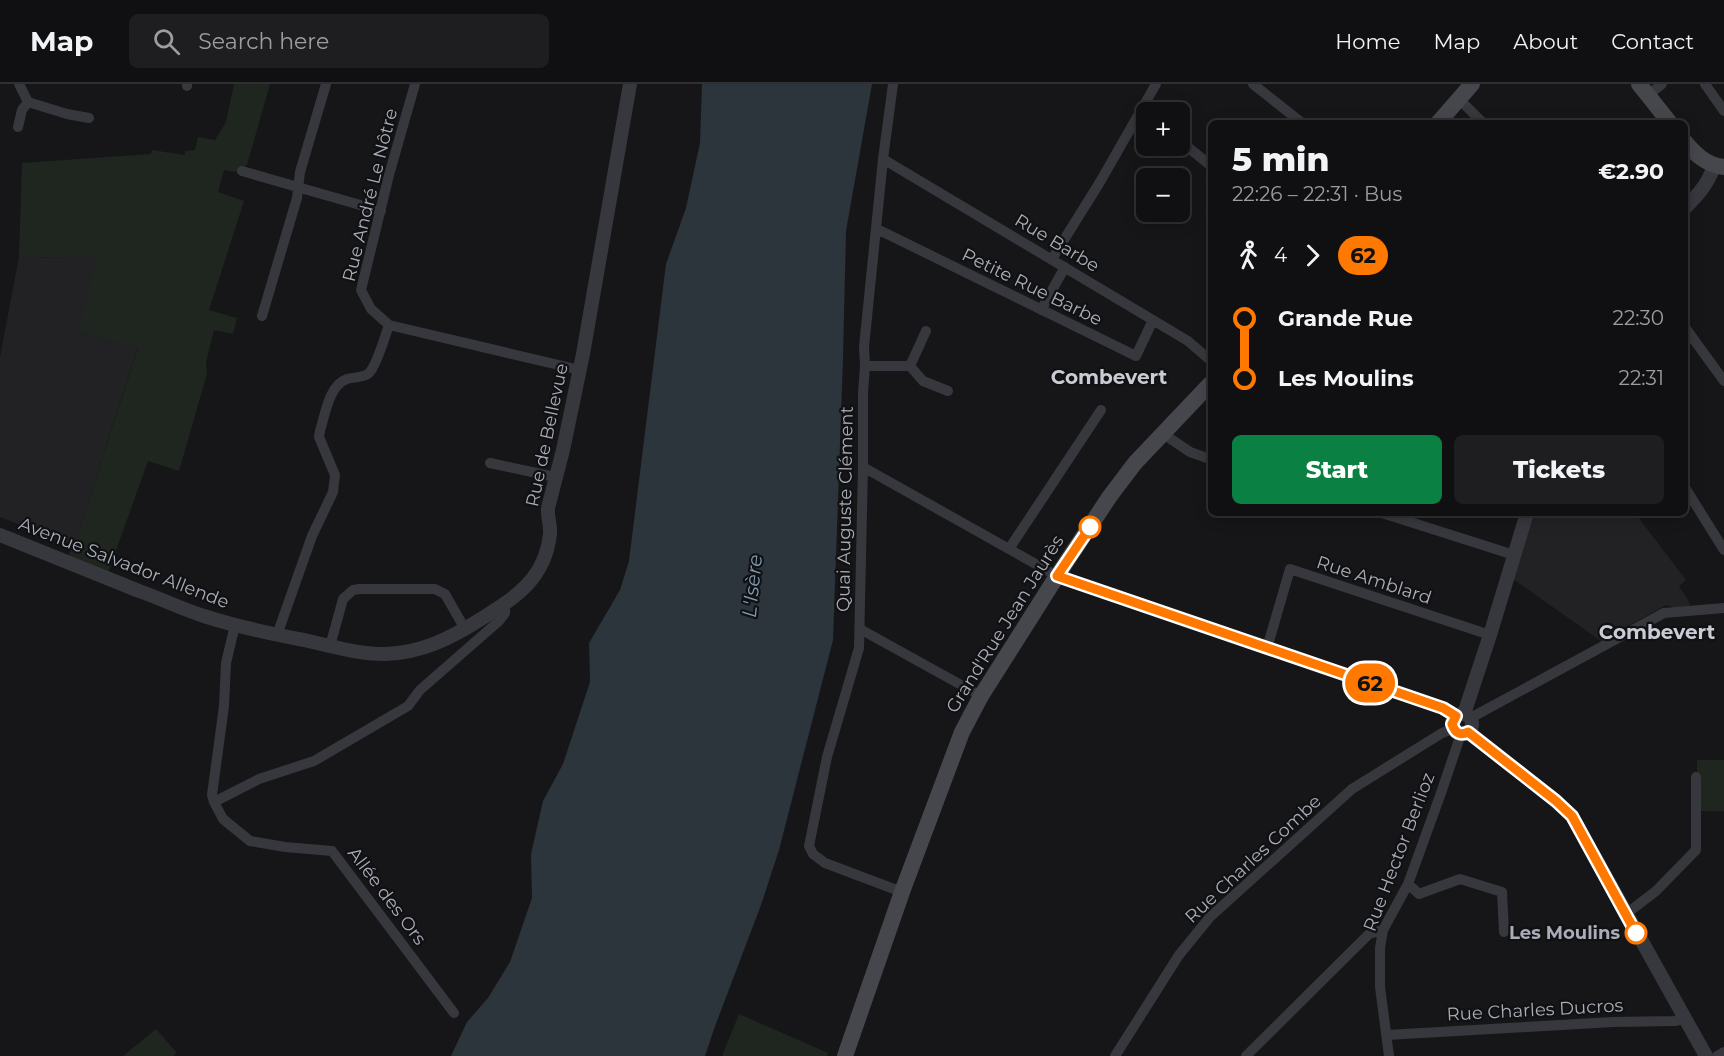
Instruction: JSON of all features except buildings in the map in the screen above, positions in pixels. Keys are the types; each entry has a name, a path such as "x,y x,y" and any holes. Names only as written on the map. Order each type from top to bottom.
{"main road":[{"path":"1441,120 1472,84"},
{"path":"1644,90 1668,120"},
{"path":"1448,120 1455,112 1459,99"},
{"path":"1688,146 1695,154 1720,166"},
{"name":"Grand'Rue Jean Jaurès","path":"845,1056 902,892 962,732 981,696 1110,496 1162,433 1208,386"}],"street":[{"path":"19,84 28,102 89,118"},
{"path":"262,316 297,198 300,171 326,84"},
{"name":"Rue André Le Nôtre","path":"389,325 370,309 361,290 414,84"},
{"name":"Rue de Bellevue","path":"235,625 373,653 401,652 437,643 465,629 519,594 534,578 546,552 551,531 547,516 548,507 580,370 630,84"},
{"name":"Quai Auguste Clément","path":"893,84 864,347 860,648 827,757 809,846 813,854 825,863 902,892"},
{"path":"1148,102 1156,84"},
{"path":"1252,84 1298,120"},
{"path":"1644,90 1662,84"},
{"path":"1705,84 1724,111"},
{"path":"1459,99 1480,120"},
{"path":"18,127 22,110 28,102"},
{"path":"1052,259 1136,125"},
{"path":"1190,149 1208,163"},
{"name":"Rue Barbe","path":"883,159 1188,341 1208,358"},
{"path":"1688,205 1720,166"},
{"path":"242,171 381,211"},
{"name":"Petite Rue Barbe","path":"877,230 1136,356 1153,320"},
{"path":"1041,310 1065,267"},
{"path":"278,635 312,536 333,492 335,475 319,437 332,394 340,382 366,376 372,370 389,325 580,370"},
{"path":"909,366 926,332"},
{"path":"1688,332 1724,381"},
{"path":"865,366 909,366 923,381 948,391"},
{"path":"1009,549 1101,410"},
{"path":"1162,433 1190,452 1208,458"},
{"path":"490,463 555,477"},
{"path":"864,467 1057,576 1443,708 1572,816 1706,1056"},
{"path":"1688,492 1724,550"},
{"path":"1391,516 1514,555"},
{"path":"1462,724 1526,516"},
{"name":"Avenue Salvador Allende","path":"0,535 205,617 235,625"},
{"name":"Rue Amblard","path":"1267,648 1290,569 1490,635"},
{"path":"330,646 343,600 353,590 359,589 435,589 445,594 465,629"},
{"path":"235,625 226,663 224,706 212,795 214,802 259,779 314,761 408,706 420,690 498,621 505,613 505,604"},
{"name":"Rue Charles Combe","path":"1115,1056 1179,955 1210,917 1352,789 1434,738 1664,613 1724,608"},
{"path":"860,629 981,696"},
{"name":"Rue Hector Berlioz","path":"1389,1056 1380,987 1380,948 1383,930 1408,884 1441,793 1462,724"},
{"path":"1626,914 1656,891 1696,850 1696,777"},
{"name":"Allée des Ors","path":"214,802 223,819 250,841 332,851 454,1013"},
{"path":"1408,884 1419,894 1460,879 1502,892 1504,932"},
{"path":"1246,1056 1369,934 1383,930"},
{"name":"Rue Charles Ducros","path":"1387,1035 1684,1019"},
{"path":"1717,1056 1724,1052"}],"shaded area":[{"path":"234,84 270,84 247,165 236,172 224,170 218,192 244,201 209,310 237,318 233,334 214,330 206,362 207,374 179,471 148,461 108,573 68,556 74,546 138,348 79,331 97,258 19,257 22,163 151,154 152,150 184,155 186,151 195,150 198,137 215,140 226,122"},
{"path":"19,257 97,258 138,347 74,546 0,517 0,357"},
{"path":"1532,516 1637,516 1686,580 1679,586 1691,605 1675,608 1666,605 1601,641 1513,579"},
{"path":"1697,760 1724,760 1724,811 1697,811"},
{"path":"739,1014 828,1053 827,1056 722,1056"},
{"path":"156,1029 177,1053 173,1056 123,1056"}],"water":[{"name":"L'Isère","path":"702,84 872,84 846,231 833,640 779,850 705,1056 451,1056 467,1022 488,998 510,962 532,898 531,854 543,801 563,764 590,682 589,643 620,590 629,561 666,264 686,208 700,143"}],"bus line":[{"name":"62","path":"1090,527 1057,576 1443,708 1456,716 1452,724 1456,732 1461,734 1468,732 1572,816 1636,933"}],"place":[{"name":"Les Moulins","path":"1636,933"}],"district":[{"name":"Combevert","path":"1109,377"},
{"name":"Combevert","path":"1657,632"}]}
